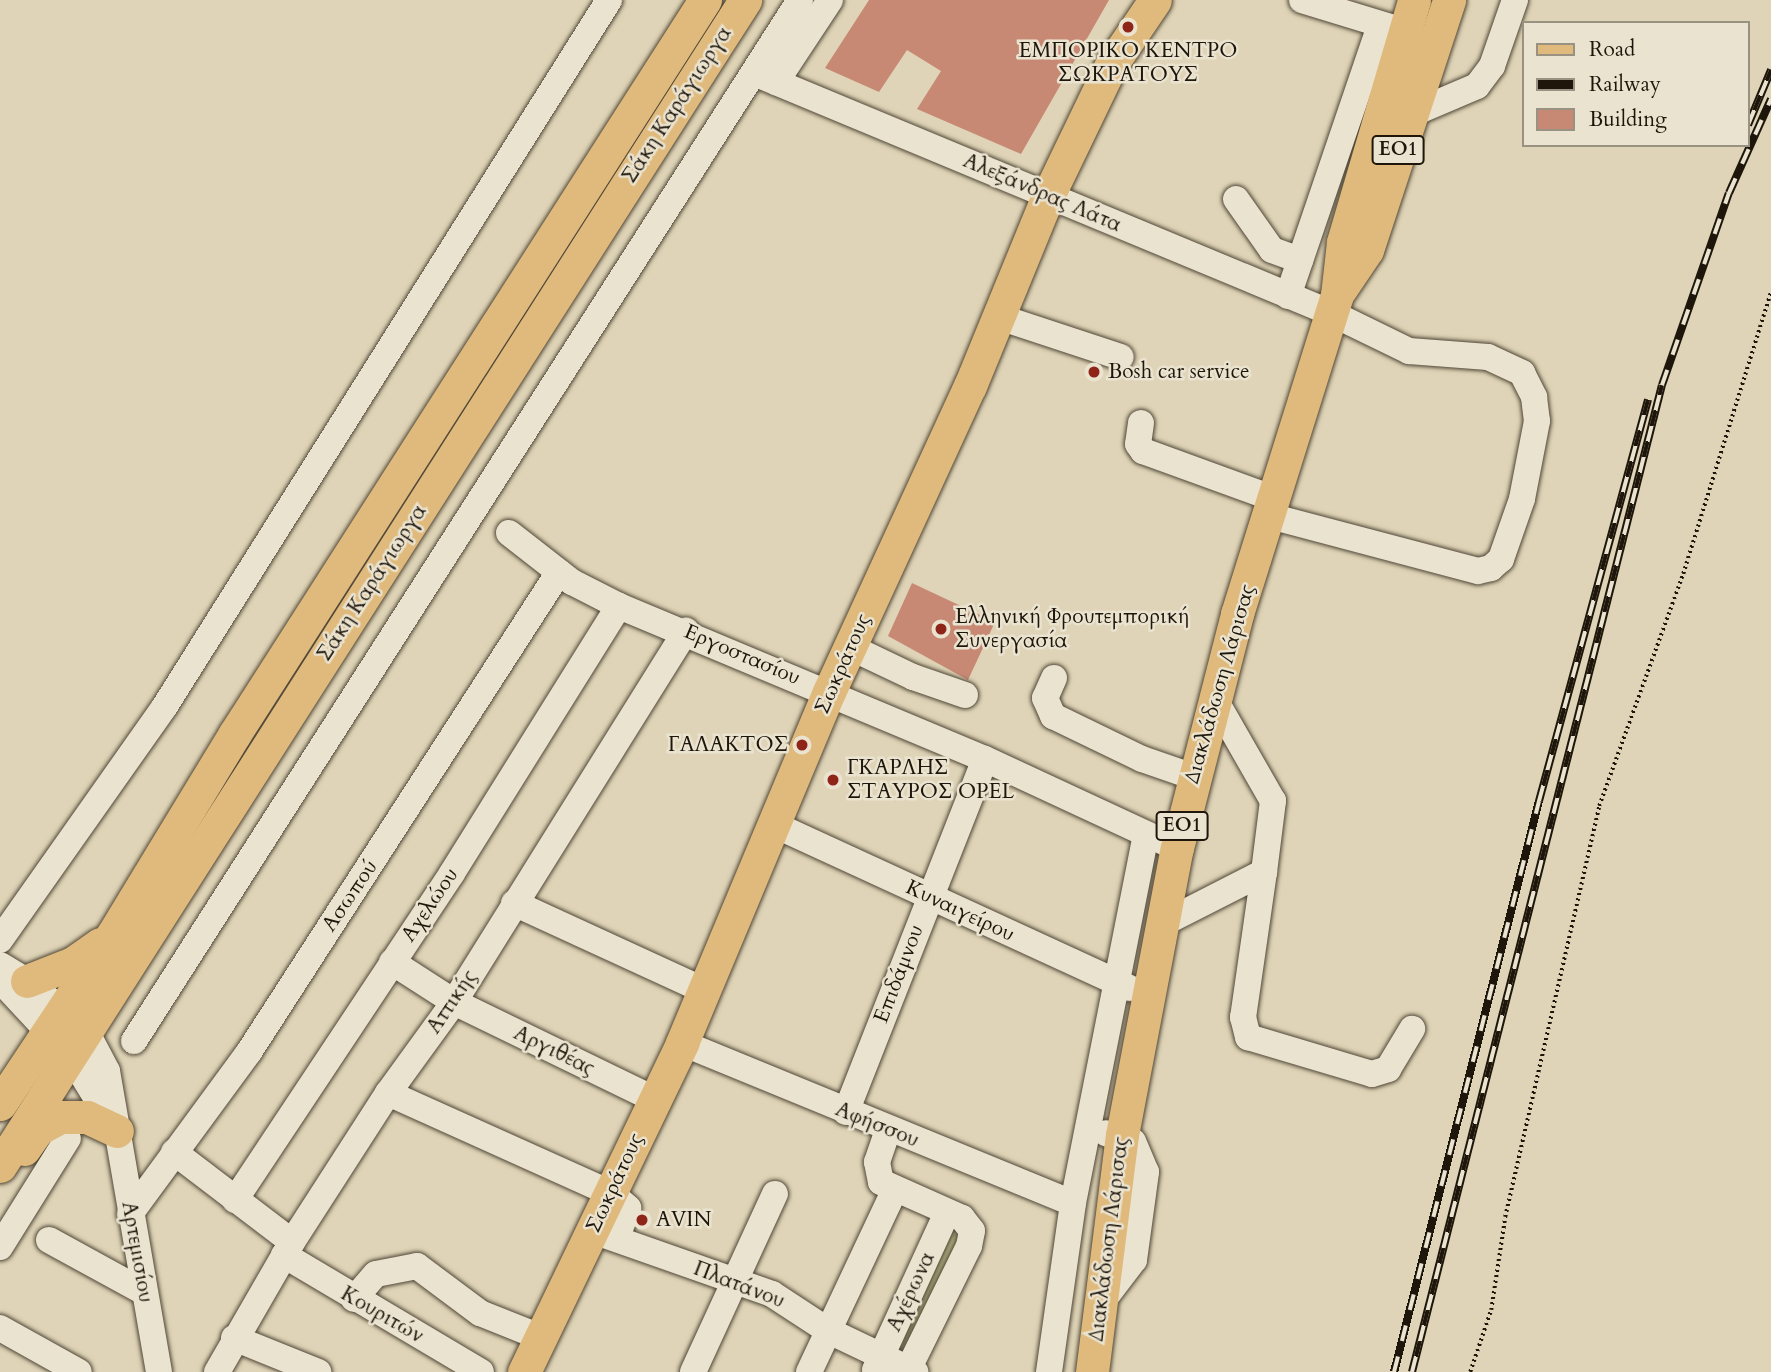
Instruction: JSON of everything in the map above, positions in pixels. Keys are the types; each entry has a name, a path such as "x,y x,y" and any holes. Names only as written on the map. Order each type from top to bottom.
{"main road":[{"name":"Σάκη Καράγιωργα","path":"0,1104 113,934 234,735 705,0"},
{"name":"Σάκη Καράγιωργα","path":"2,1163 745,0"},
{"name":"Σωκράτους","path":"524,1372 540,1337 600,1231 611,1193 682,1044 829,692 999,317 1048,195 1111,65 1155,0"},
{"name":"Διακλάδωση Λάρισας","path":"1334,304 1367,250 1409,115 1450,0"},
{"name":"Διακλάδωση Λάρισας","path":"1092,1372 1122,1135 1146,996 1177,848 1214,698 1334,304 1343,242 1400,18"},
{"path":"9,976 73,963 113,934"},
{"path":"2,1163 24,1150 37,1129 54,1118 87,1117 117,1131"}],"street":[{"path":"0,940 165,706 609,0"},
{"path":"765,78 800,0"},
{"path":"134,1041 765,78 830,0"},
{"path":"1288,296 1300,260 1400,18 1302,0"},
{"path":"1409,115 1477,86 1492,66 1516,0"},
{"name":"Αλεξάνδρας Λάτα","path":"765,78 1288,296 1334,304 1409,351 1489,358 1522,373 1534,397 1537,421 1522,499 1501,559 1491,569 1478,571 1272,507 1143,451 1138,444 1141,423"},
{"path":"1236,199 1272,250 1300,260"},
{"path":"999,317 1121,357"},
{"name":"Εργοστασίου","path":"509,533 559,572 619,606 829,692 1177,848"},
{"name":"Ασωπού","path":"130,1214 249,1052 559,572"},
{"name":"Αχελώου","path":"235,1200 619,606"},
{"name":"Αττικής","path":"217,1372 234,1338 288,1249 388,1093 454,1002 514,903 628,729 685,631"},
{"path":"850,647 913,677 965,695"},
{"path":"1054,678 1045,698 1053,716 1142,759 1194,777"},
{"path":"1214,698 1273,801 1243,1017 1248,1037 1373,1074 1388,1069 1412,1029"},
{"name":"Επιδάμνου","path":"846,1112 929,896 985,760"},
{"name":"Κυναιγείρου","path":"775,825 1146,996"},
{"path":"1049,1372 1073,1203 1114,982 1146,836"},
{"path":"1160,925 1264,872"},
{"path":"514,903 705,991"},
{"name":"Αργιθέας","path":"392,961 454,1002 654,1099"},
{"path":"9,976 78,1043"},
{"name":"Αρτεμισίου","path":"78,1043 107,1072 159,1372"},
{"name":"Αφήσσου","path":"682,1044 1073,1203"},
{"path":"388,1093 611,1193"},
{"path":"888,1129 877,1172 894,1191 947,1213"},
{"path":"1087,1130 1122,1135"},
{"path":"0,1247 68,1138"},
{"name":"Κουριτών","path":"174,1152 235,1200 288,1249 354,1299 481,1372"},
{"path":"809,1372 894,1191"},
{"path":"693,1372 775,1194"},
{"name":"Αχέρωνα","path":"878,1364 947,1213 962,1218 972,1231 969,1245 910,1371"},
{"name":"Πλατάνου","path":"600,1231 734,1279 786,1302 878,1364 910,1371"},
{"path":"49,1240 144,1292"},
{"path":"354,1299 376,1274 417,1266 480,1313 540,1337"},
{"path":"0,1328 76,1371"},
{"path":"234,1338 318,1372"}],"path":[{"path":"1470,1372 1492,1310 1506,1217 1599,806 1665,625 1771,292"}],"green space":[{"path":"952,1233 961,1238 905,1356 897,1348"}],"building":[{"path":"869,0 1109,0 1021,154 917,109 941,71 907,50 879,92 825,68"},
{"name":"Ελληνική Φρουτεμπορική Συνεργασία","path":"912,583 995,622 968,680 888,636"}],"railway":[{"path":"1750,120 1771,70"},
{"path":"1750,146 1771,99"},
{"path":"1412,1372 1662,385 1729,193 1750,147"},
{"path":"1394,1372 1539,801 1648,400"}],"place":[{"name":"ΕΜΠΟΡΙΚΟ ΚΕΝΤΡΟ ΣΩΚΡΑΤΟΥΣ","path":"1128,27"},
{"name":"Bosh car service","path":"1094,372"},
{"name":"Ελληνική Φρουτεμπορική Συνεργασία","path":"941,629"},
{"name":"ΓΑΛΑΚΤΟΣ","path":"802,745"},
{"name":"ΓΚΑΡΛΗΣ ΣΤΑΥΡΟΣ OPEL","path":"833,780"},
{"name":"AVIN","path":"642,1220"}]}
